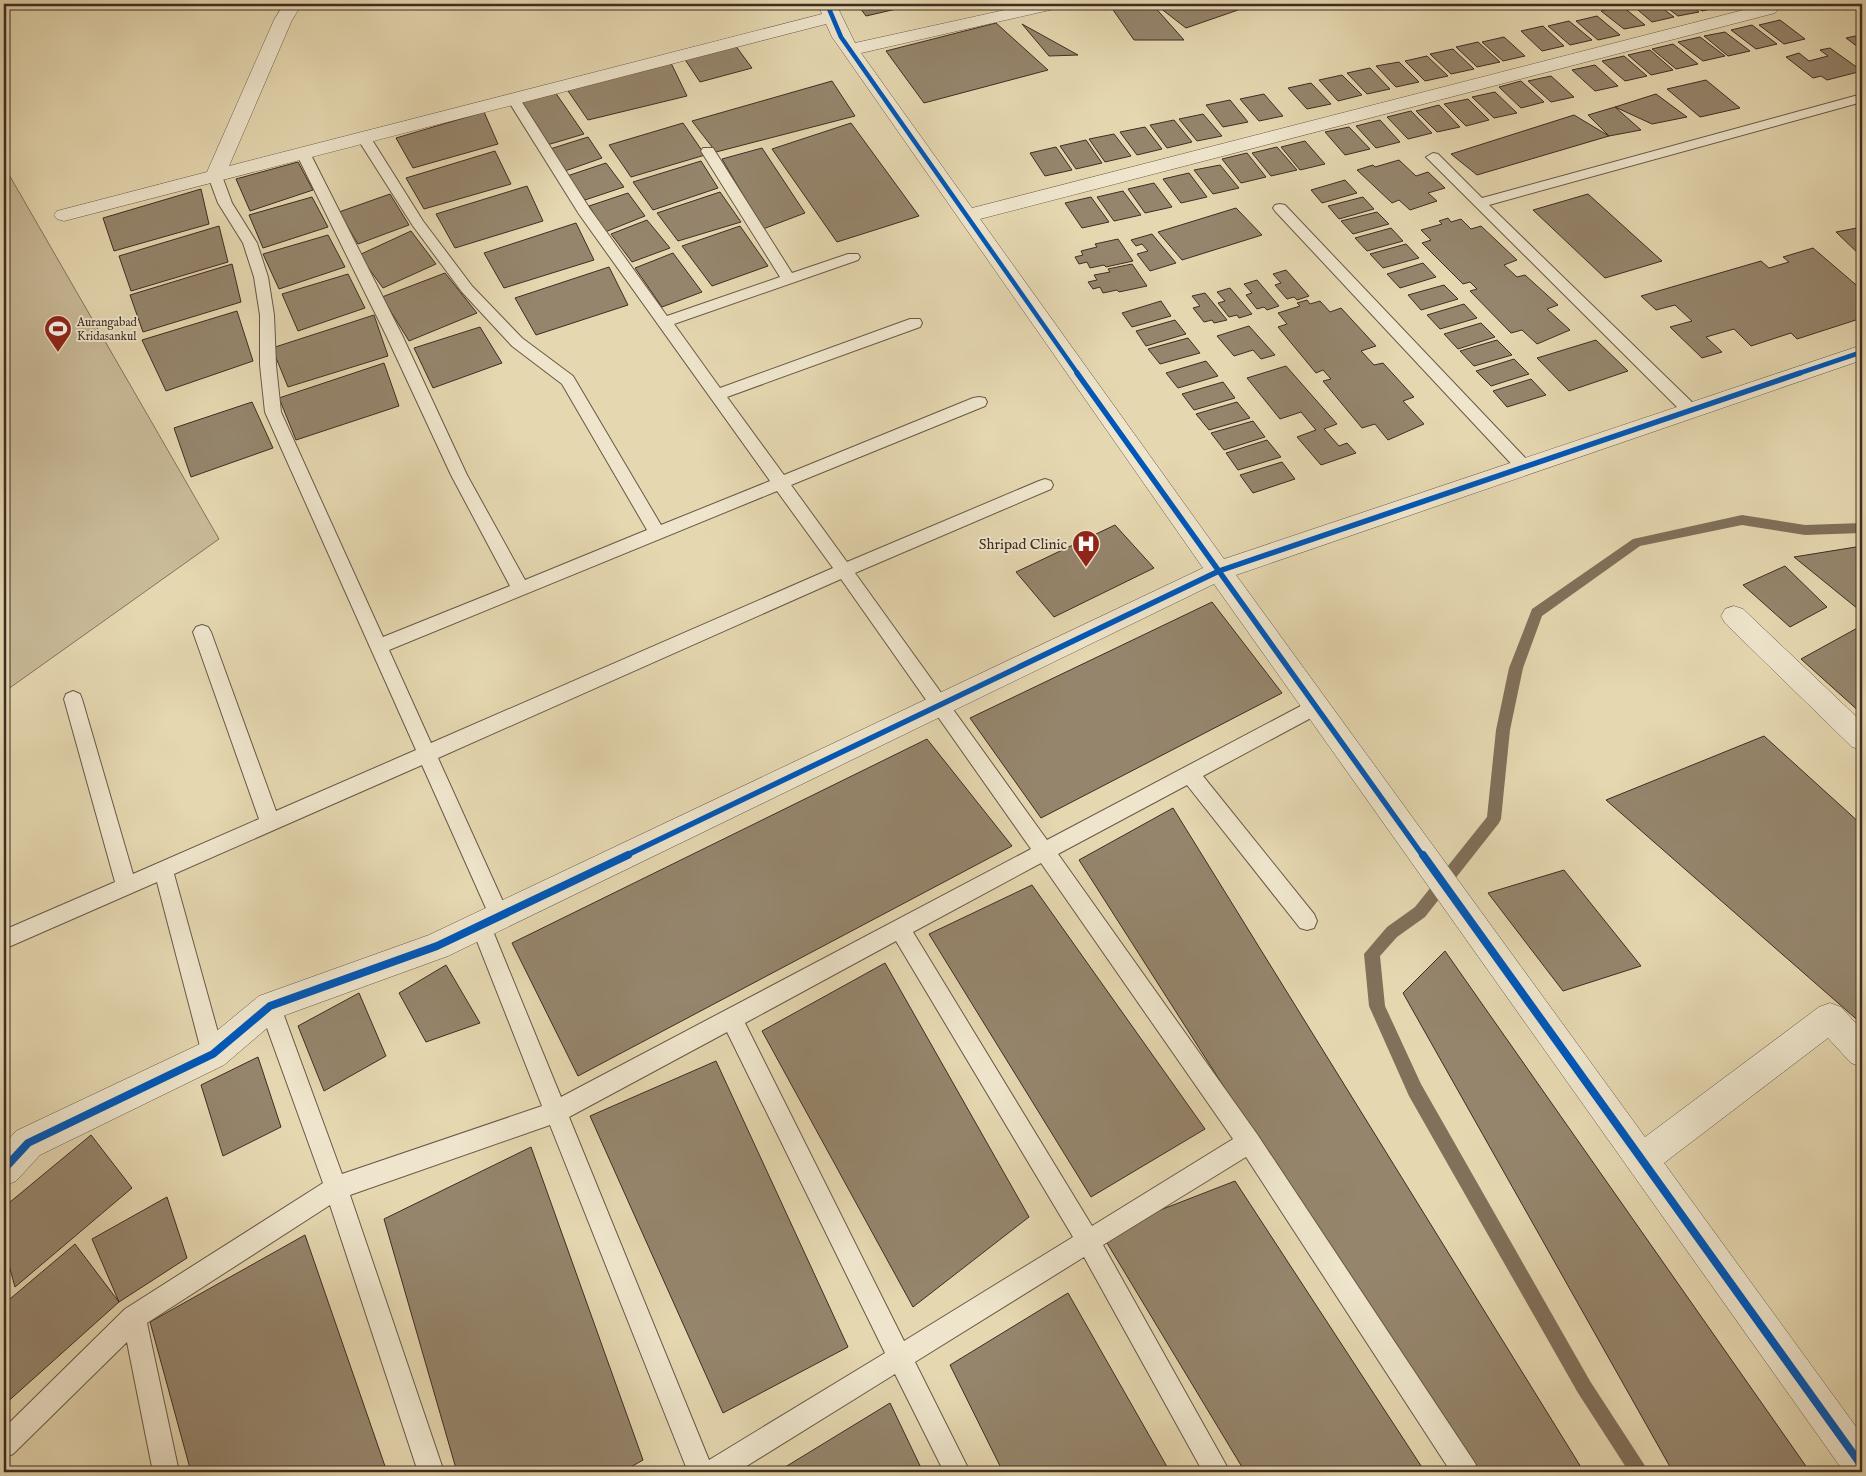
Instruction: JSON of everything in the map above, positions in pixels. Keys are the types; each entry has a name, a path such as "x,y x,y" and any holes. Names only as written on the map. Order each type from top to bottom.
{"street":[{"path":"215,176 283,20 293,4"},
{"path":"850,50 1054,4"},
{"path":"64,215 513,99 829,10 850,50 967,216 1219,571 1862,1466"},
{"path":"967,216 1769,10"},
{"path":"4,1170 28,1143 213,1054 270,1006 438,946 1219,571 1862,352"},
{"path":"1734,616 1862,739"},
{"path":"1642,1159 1830,1018 1862,1052"}],"lane":[{"path":"1479,202 1862,98"},
{"path":"513,99 584,211 941,705 1249,1142 1466,1472"},
{"path":"364,138 418,224 467,289 517,342 568,380 658,534"},
{"path":"708,151 788,279"},
{"path":"303,154 394,335 459,475 521,589"},
{"path":"1433,157 1690,410"},
{"path":"215,176 225,203 250,243 261,277 268,315 268,365 273,412 427,754 490,921 556,1112 701,1472"},
{"path":"1280,208 1524,467"},
{"path":"664,322 853,256"},
{"path":"717,396 914,323"},
{"path":"378,647 979,402"},
{"path":"4,940 843,571 1045,486"},
{"path":"202,632 270,823"},
{"path":"73,699 126,886"},
{"path":"4,1445 134,1318 336,1188 556,1112 1317,706"},
{"path":"1190,774 1307,921"},
{"path":"163,869 213,1054"},
{"path":"900,929 1088,1241 1218,1472"},
{"path":"270,1006 336,1188 431,1472"},
{"path":"731,1018 957,1472"},
{"path":"714,1472 1249,1142"},
{"path":"134,1318 166,1472"}],"shaded area":[{"name":"Aurangabad Kridasankul","path":"4,166 219,539 4,692"}],"building":[{"path":"857,4 918,4 866,16"},
{"path":"1109,4 1152,4 1184,40 1134,40"},
{"path":"1155,4 1234,4 1238,10 1186,28"},
{"path":"1631,4 1657,4 1674,17 1652,22"},
{"path":"1662,4 1689,4 1699,12 1678,16"},
{"path":"1693,4 1720,4 1723,6 1702,11"},
{"path":"1622,6 1645,25 1624,29 1601,11"},
{"path":"1597,16 1620,35 1598,40 1576,21"},
{"path":"1780,20 1805,39 1784,44 1759,25"},
{"path":"1569,21 1592,40 1570,45 1548,26"},
{"path":"996,23 1048,70 924,103 886,51"},
{"path":"1022,24 1078,55 1049,56"},
{"path":"1752,25 1777,44 1756,49 1731,30"},
{"path":"1543,26 1564,46 1542,51 1521,31"},
{"path":"1725,32 1750,51 1728,56 1704,36"},
{"path":"1860,35 1862,37 1862,50 1846,38"},
{"path":"1504,37 1525,56 1503,61 1482,42"},
{"path":"1700,37 1725,56 1703,61 1678,42"},
{"path":"1478,42 1500,62 1477,67 1456,47"},
{"path":"1673,44 1698,64 1676,69 1652,49"},
{"path":"735,45 752,68 700,82 684,58"},
{"path":"1830,48 1862,71 1827,80 1821,76 1813,78 1786,57 1799,53 1809,61 1828,56 1820,50"},
{"path":"1453,49 1474,69 1451,74 1430,54"},
{"path":"1650,50 1673,70 1651,75 1628,55"},
{"path":"1427,56 1448,76 1425,81 1405,61"},
{"path":"1624,56 1647,76 1625,81 1602,61"},
{"path":"670,61 687,96 588,120 566,88"},
{"path":"1399,62 1419,82 1396,87 1376,66"},
{"path":"1595,65 1618,86 1595,91 1572,70"},
{"path":"1370,68 1390,89 1367,94 1347,73"},
{"path":"1342,75 1362,95 1338,101 1319,80"},
{"path":"1551,76 1574,97 1551,102 1528,81"},
{"path":"1706,80 1740,108 1700,117 1667,89"},
{"path":"832,81 855,116 716,152 692,121"},
{"path":"1521,81 1544,102 1521,108 1499,87"},
{"path":"1311,83 1331,104 1307,109 1288,88"},
{"path":"555,92 584,134 547,145 520,102"},
{"path":"1495,92 1517,113 1494,118 1472,97"},
{"path":"1264,94 1283,116 1259,121 1240,99"},
{"path":"1656,94 1687,117 1652,124 1615,107"},
{"path":"1468,99 1489,120 1466,126 1444,104"},
{"path":"1230,100 1248,122 1223,127 1206,105"},
{"path":"1439,105 1460,127 1437,132 1416,111"},
{"path":"1615,107 1641,130 1609,136 1588,115"},
{"path":"1411,111 1432,133 1408,139 1387,117"},
{"path":"484,112 498,144 413,168 396,138"},
{"path":"1203,114 1222,136 1197,141 1179,119"},
{"path":"1574,115 1609,136 1477,175 1451,154"},
{"path":"1174,120 1192,142 1167,148 1150,125"},
{"path":"1380,120 1400,142 1376,148 1356,126"},
{"path":"683,123 705,155 631,177 609,145"},
{"path":"851,123 919,216 837,242 772,149"},
{"path":"1145,127 1162,149 1137,155 1120,132"},
{"path":"1349,127 1370,149 1345,155 1325,132"},
{"path":"1114,134 1131,156 1105,162 1089,139"},
{"path":"588,137 602,158 565,171 550,149"},
{"path":"1086,140 1102,163 1076,169 1060,146"},
{"path":"1305,141 1325,164 1300,170 1281,147"},
{"path":"1056,147 1072,170 1045,176 1030,153"},
{"path":"1277,147 1297,170 1271,176 1252,153"},
{"path":"762,148 805,213 763,229 722,159"},
{"path":"495,151 511,184 424,209 406,178"},
{"path":"1247,153 1266,177 1241,183 1222,159"},
{"path":"1399,160 1416,176 1428,172 1445,188 1428,193 1437,201 1410,210 1399,200 1392,203 1357,170"},
{"path":"701,161 718,188 653,210 633,182"},
{"path":"298,162 313,190 250,211 236,179"},
{"path":"606,163 624,187 585,200 567,176"},
{"path":"1220,165 1239,188 1213,194 1194,170"},
{"path":"1189,173 1207,197 1181,203 1163,179"},
{"path":"1345,180 1357,193 1322,203 1311,190"},
{"path":"1154,183 1172,207 1145,213 1128,189"},
{"path":"527,186 543,221 455,248 436,214"},
{"path":"201,189 209,224 114,251 103,218"},
{"path":"1123,191 1141,215 1114,221 1097,197"},
{"path":"720,192 741,222 678,241 657,213"},
{"path":"628,193 645,216 605,232 589,206"},
{"path":"390,194 409,225 358,244 339,212"},
{"path":"1588,194 1662,261 1605,278 1533,210"},
{"path":"312,197 328,227 263,248 249,215"},
{"path":"1091,197 1109,222 1082,228 1065,203"},
{"path":"1363,197 1374,209 1339,219 1328,206"},
{"path":"1236,208 1262,235 1182,260 1158,232"},
{"path":"1377,212 1389,224 1353,234 1341,221"},
{"path":"1448,218 1451,222 1461,219 1471,229 1481,226 1517,260 1504,265 1517,277 1525,275 1558,305 1547,309 1570,330 1537,344 1522,330 1511,333 1470,291 1477,289 1470,282 1463,284 1422,243 1431,240 1421,230 1442,224 1439,221"},
{"path":"647,220 670,248 632,262 611,234"},
{"path":"576,223 594,260 504,288 484,253"},
{"path":"219,226 228,262 131,291 119,256"},
{"path":"740,226 768,266 712,286 682,246"},
{"path":"1862,227 1862,257 1836,232"},
{"path":"1391,228 1403,241 1367,251 1355,238"},
{"path":"411,231 436,264 383,288 359,255"},
{"path":"1152,234 1176,263 1150,271 1137,254 1148,251 1142,244 1136,246 1131,240"},
{"path":"328,235 345,267 279,289 263,254"},
{"path":"1118,239 1133,261 1106,267 1104,265 1090,268 1087,262 1079,264 1075,257 1083,255 1081,251 1097,247 1095,244"},
{"path":"1406,244 1419,258 1383,268 1370,254"},
{"path":"1813,248 1862,290 1862,318 1797,339 1791,333 1751,346 1734,329 1706,337 1722,352 1702,358 1670,327 1692,321 1675,305 1656,310 1641,296 1761,261 1769,268 1789,262 1783,257"},
{"path":"673,253 702,292 662,307 635,268"},
{"path":"1423,263 1436,277 1400,288 1387,274"},
{"path":"232,264 241,302 143,332 130,295"},
{"path":"1132,264 1147,286 1119,292 1117,290 1103,293 1100,287 1093,289 1088,282 1097,280 1094,275 1110,272 1108,269"},
{"path":"609,267 628,305 536,335 515,298"},
{"path":"1286,270 1309,296 1297,300 1294,297 1287,299 1275,285 1281,283 1273,274"},
{"path":"445,273 477,313 409,341 382,297"},
{"path":"348,274 365,308 298,331 282,294"},
{"path":"1257,280 1279,306 1267,310 1264,307 1257,309 1246,295 1252,293 1244,284"},
{"path":"1444,285 1458,299 1421,310 1408,295"},
{"path":"1230,288 1252,314 1239,318 1237,315 1229,317 1218,303 1225,301 1217,292"},
{"path":"1205,293 1227,320 1214,323 1212,320 1204,322 1193,308 1200,306 1192,296"},
{"path":"1307,300 1310,304 1320,301 1330,312 1341,308 1376,346 1361,351 1374,365 1383,363 1414,397 1403,401 1424,424 1388,440 1375,424 1362,428 1323,381 1331,379 1323,370 1316,373 1278,327 1287,324 1278,313 1300,306 1297,303"},
{"path":"1161,301 1171,316 1132,327 1122,313"},
{"path":"1464,304 1477,318 1440,329 1427,315"},
{"path":"237,311 253,361 166,391 142,340"},
{"path":"374,315 388,356 288,387 272,348"},
{"path":"1175,320 1186,334 1146,346 1136,331"},
{"path":"1481,323 1495,337 1458,349 1444,334"},
{"path":"1249,326 1275,355 1261,359 1253,350 1234,356 1217,336"},
{"path":"480,327 502,363 433,388 414,348"},
{"path":"1188,338 1200,353 1160,364 1148,349"},
{"path":"1497,340 1512,355 1474,366 1460,351"},
{"path":"1596,340 1628,371 1569,391 1537,358"},
{"path":"1514,359 1529,374 1491,386 1476,371"},
{"path":"1206,361 1218,376 1178,388 1166,373"},
{"path":"384,363 399,406 296,440 279,398"},
{"path":"1286,366 1337,424 1324,429 1339,446 1347,443 1356,453 1321,465 1297,437 1316,430 1301,412 1280,419 1247,378"},
{"path":"1531,379 1546,395 1507,407 1493,391"},
{"path":"1223,382 1235,398 1194,410 1182,394"},
{"path":"252,402 273,448 191,477 174,428"},
{"path":"1237,402 1250,418 1209,430 1196,414"},
{"path":"1253,421 1265,437 1224,450 1211,433"},
{"path":"1267,440 1281,457 1238,470 1226,453"},
{"path":"1282,462 1295,479 1253,493 1240,475"},
{"path":"1115,525 1154,568 1054,617 1016,572"},
{"path":"1862,546 1862,607 1858,609 1794,557"},
{"path":"1785,566 1827,607 1790,627 1743,585"},
{"path":"1212,602 1282,693 1041,818 970,718"},
{"path":"1862,627 1862,714 1801,659"},
{"path":"1764,736 1862,825 1862,1024 1606,800"},
{"path":"927,739 1012,846 578,1076 512,943"},
{"path":"1173,808 1584,1472 1470,1472 1079,860"},
{"path":"1564,870 1641,966 1563,991 1488,893"},
{"path":"1032,885 1205,1129 1091,1197 929,934"},
{"path":"1445,951 1810,1472 1673,1472 1403,993"},
{"path":"885,963 1029,1217 913,1307 762,1031"},
{"path":"446,965 480,1023 426,1042 399,993"},
{"path":"359,993 386,1056 324,1091 298,1026"},
{"path":"258,1057 281,1127 223,1156 201,1085"},
{"path":"716,1061 848,1347 723,1413 590,1116"},
{"path":"91,1135 132,1188 15,1287 4,1247 4,1207"},
{"path":"531,1147 643,1460 622,1472 457,1472 384,1219"},
{"path":"1235,1181 1425,1472 1245,1472 1101,1233"},
{"path":"167,1197 187,1258 119,1302 92,1239"},
{"path":"305,1235 387,1472 191,1472 150,1322"},
{"path":"75,1244 119,1302 4,1405 4,1304"},
{"path":"1068,1293 1170,1472 1003,1472 950,1365"},
{"path":"890,1403 923,1472 777,1472"}],"waterway":[{"path":"1640,1472 1584,1387 1415,1090 1377,1006 1372,954 1392,932 1420,912 1494,819 1503,730 1516,668 1537,613 1637,542 1742,520 1805,530 1862,528"}],"cycle path":[{"path":"827,4 841,37 1121,435 1862,1466"},
{"path":"4,1169 28,1143 213,1054 270,1006 437,946 1219,571 1862,352"}],"place":[{"name":"Aurangabad Kridasankul","path":"58,353"},
{"name":"Shripad Clinic","path":"1086,568"}]}
